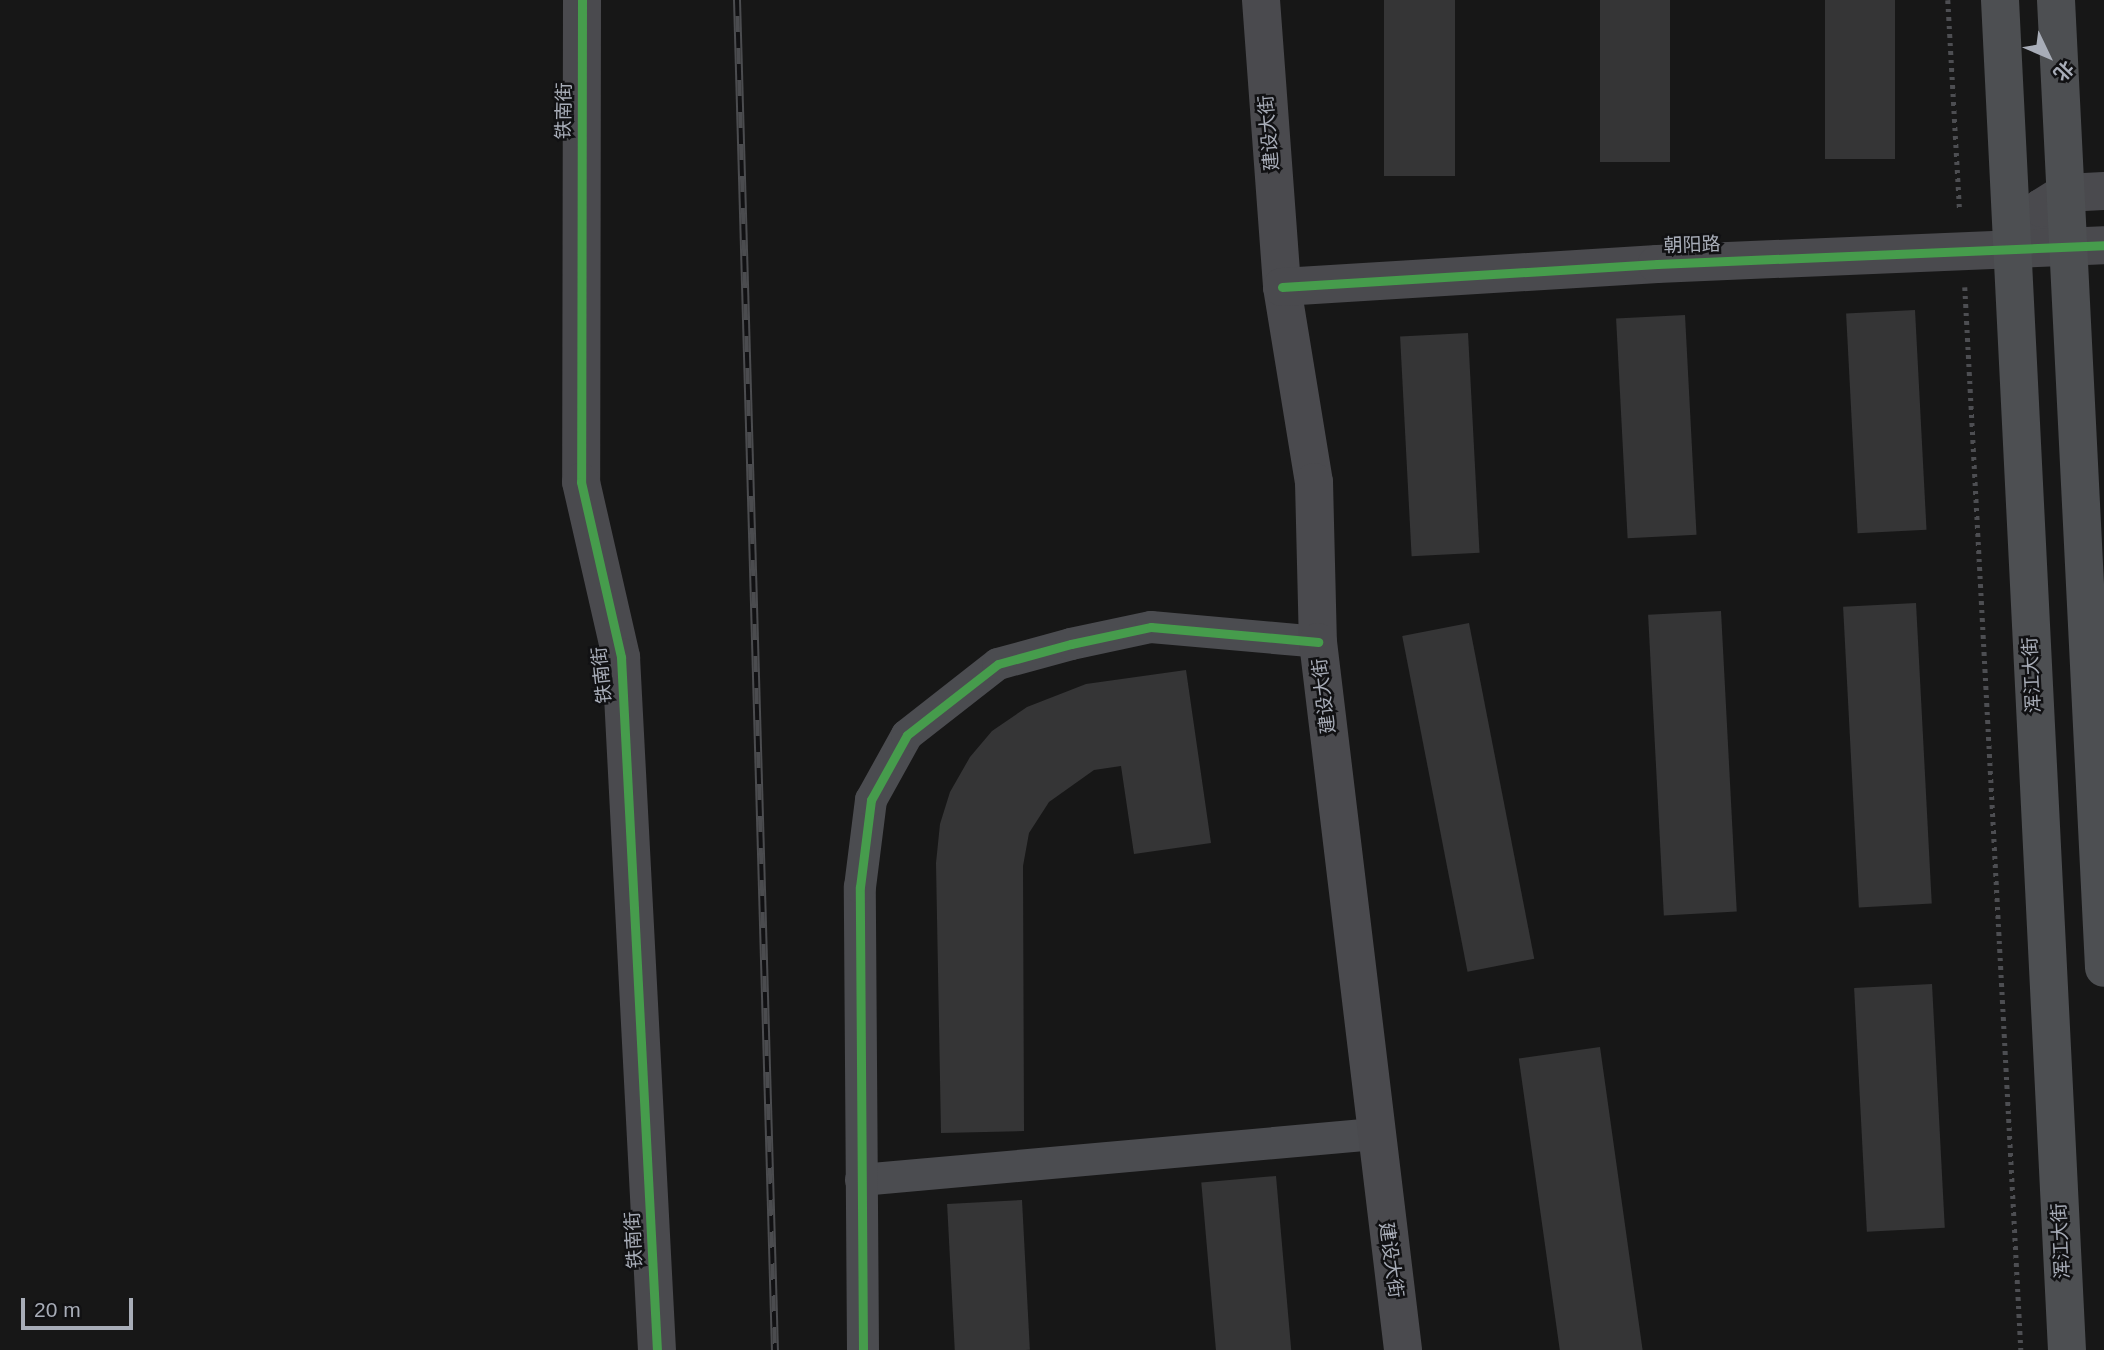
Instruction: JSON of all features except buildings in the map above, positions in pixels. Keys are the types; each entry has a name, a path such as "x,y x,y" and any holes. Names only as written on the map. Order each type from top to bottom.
{"main road":[{"name":"浑江大街","path":"2000,0 2010,252 2067,1350"},
{"path":"2056,0 2065,193 2086,246 2104,968"}],"street":[{"name":"铁南街","path":"582,0 581,482 621,657 657,1350"},
{"name":"建设大街","path":"1261,0 1282,287 1314,482 1318,642 1403,1350"},
{"path":"2010,252 2041,208 2065,193 2104,191"},
{"name":"朝阳路","path":"1282,287 1657,264 2010,252 2086,246"},
{"path":"863,1350 860,887 871,800 907,735 998,664 1071,644 1150,627 1318,642"},
{"path":"861,1180 1375,1134"}],"path":[{"path":"1948,0 2021,1350"}],"railway":[{"path":"737,0 775,1350"}],"cycle path":[{"path":"582,0 581,482 621,657 657,1350"},
{"path":"1282,287 1657,264 2104,245"},
{"path":"863,1350 860,887 871,800 907,735 998,664 1071,644 1151,627 1318,642"}]}
